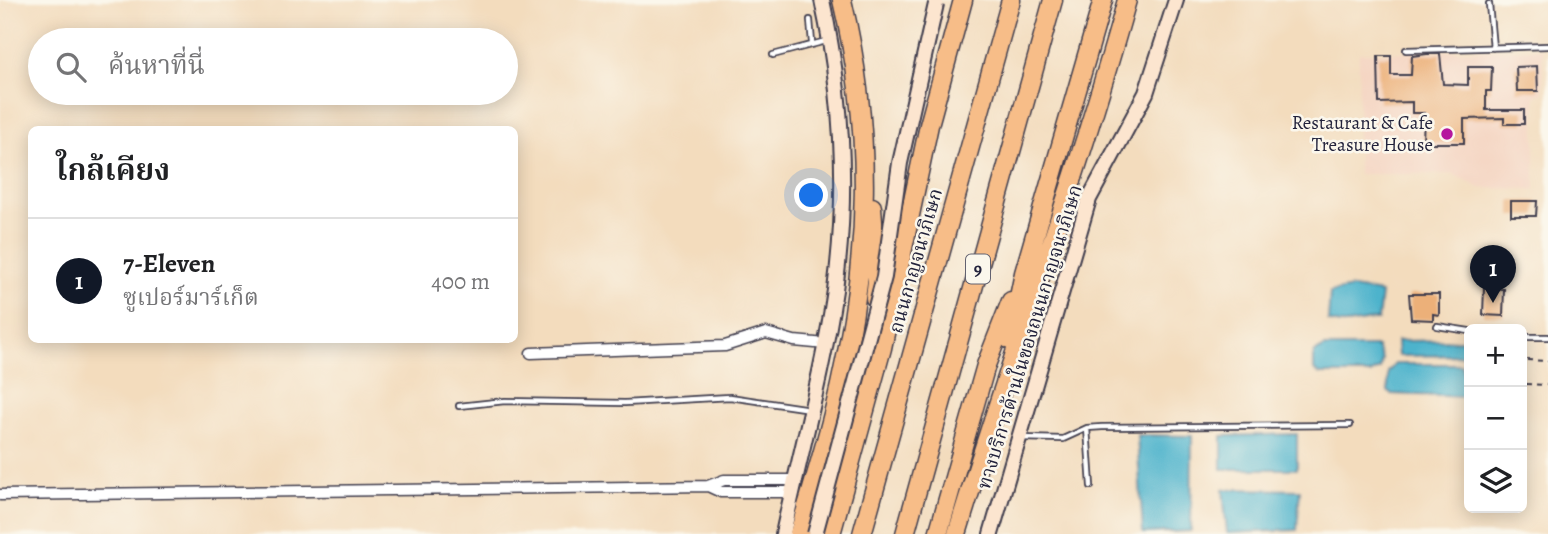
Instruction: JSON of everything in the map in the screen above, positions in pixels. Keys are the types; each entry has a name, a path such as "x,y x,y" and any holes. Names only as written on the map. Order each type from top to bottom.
{"highway":[{"path":"840,0 859,81 877,281 861,423"},
{"path":"831,534 895,292 929,125 962,0"},
{"path":"995,408 1024,273 1103,0"},
{"path":"957,534 995,408 1108,68 1127,0"},
{"name":"9","path":"905,534 1052,2"},
{"name":"ถนนกาญจนาภิเษก","path":"862,534 1009,8"},
{"path":"799,534 840,388 853,321 866,165"},
{"path":"938,534 993,342 1024,273"}],"main road":[{"path":"783,534 826,344 842,215 842,136 831,41 822,0"},
{"path":"831,41 840,0"},
{"name":"ทางบริการด้านในของถนนกาญจนาภิเษก","path":"991,534 1089,200 1146,93 1177,0"},
{"path":"815,534 884,277 900,163 937,2"}],"street":[{"path":"531,354 725,346 766,333 794,341 826,344"},
{"path":"0,495 708,486 721,492 793,486"}],"lane":[{"path":"1489,4 1493,48"},
{"path":"810,20 812,43"},
{"path":"773,55 812,43 831,41"},
{"path":"1406,50 1548,46"},
{"path":"1437,326 1464,330"},
{"path":"1527,337 1548,337"},
{"path":"460,406 505,401 625,403 730,397 811,409"},
{"path":"1018,438 1063,439 1087,428 1350,425"},
{"path":"1087,428 1091,486"}],"path":[{"path":"1527,360 1548,360"},
{"path":"1527,384 1548,385"}],"shaded area":[{"name":"Restaurant & Cafe Treasure House","path":"1542,49 1543,94 1535,95 1535,189 1480,188 1453,174 1358,174 1359,53"}],"water":[{"path":"1353,288 1381,293 1378,320 1348,324 1328,321 1330,292"},
{"path":"1464,340 1464,355 1398,356 1397,341"},
{"path":"1325,347 1377,347 1382,359 1380,369 1370,374 1320,374 1314,370 1314,353"},
{"path":"1395,364 1461,364 1464,397 1391,394 1388,391 1388,372"},
{"path":"1297,434 1297,469 1222,469 1222,436"},
{"path":"1137,435 1192,436 1191,531 1143,533"},
{"path":"1223,489 1300,490 1297,530 1227,533"}],"building":[{"path":"1440,54 1443,84 1468,85 1468,67 1492,67 1491,91 1486,91 1486,110 1524,110 1524,124 1504,124 1504,118 1464,119 1464,143 1423,143 1424,113 1412,113 1412,102 1379,103 1378,56 1391,56 1391,75 1411,75 1412,56"},
{"path":"1537,66 1538,91 1517,91 1516,67"},
{"path":"1511,201 1537,201 1536,216 1511,216"},
{"path":"1484,288 1504,289 1503,316 1483,315"},
{"path":"1409,294 1439,294 1439,315 1433,314 1433,320 1411,319"}],"place":[{"name":"Restaurant & Cafe Treasure House","path":"1447,134"},
{"name":"7-Eleven","path":"1493,303"}]}
